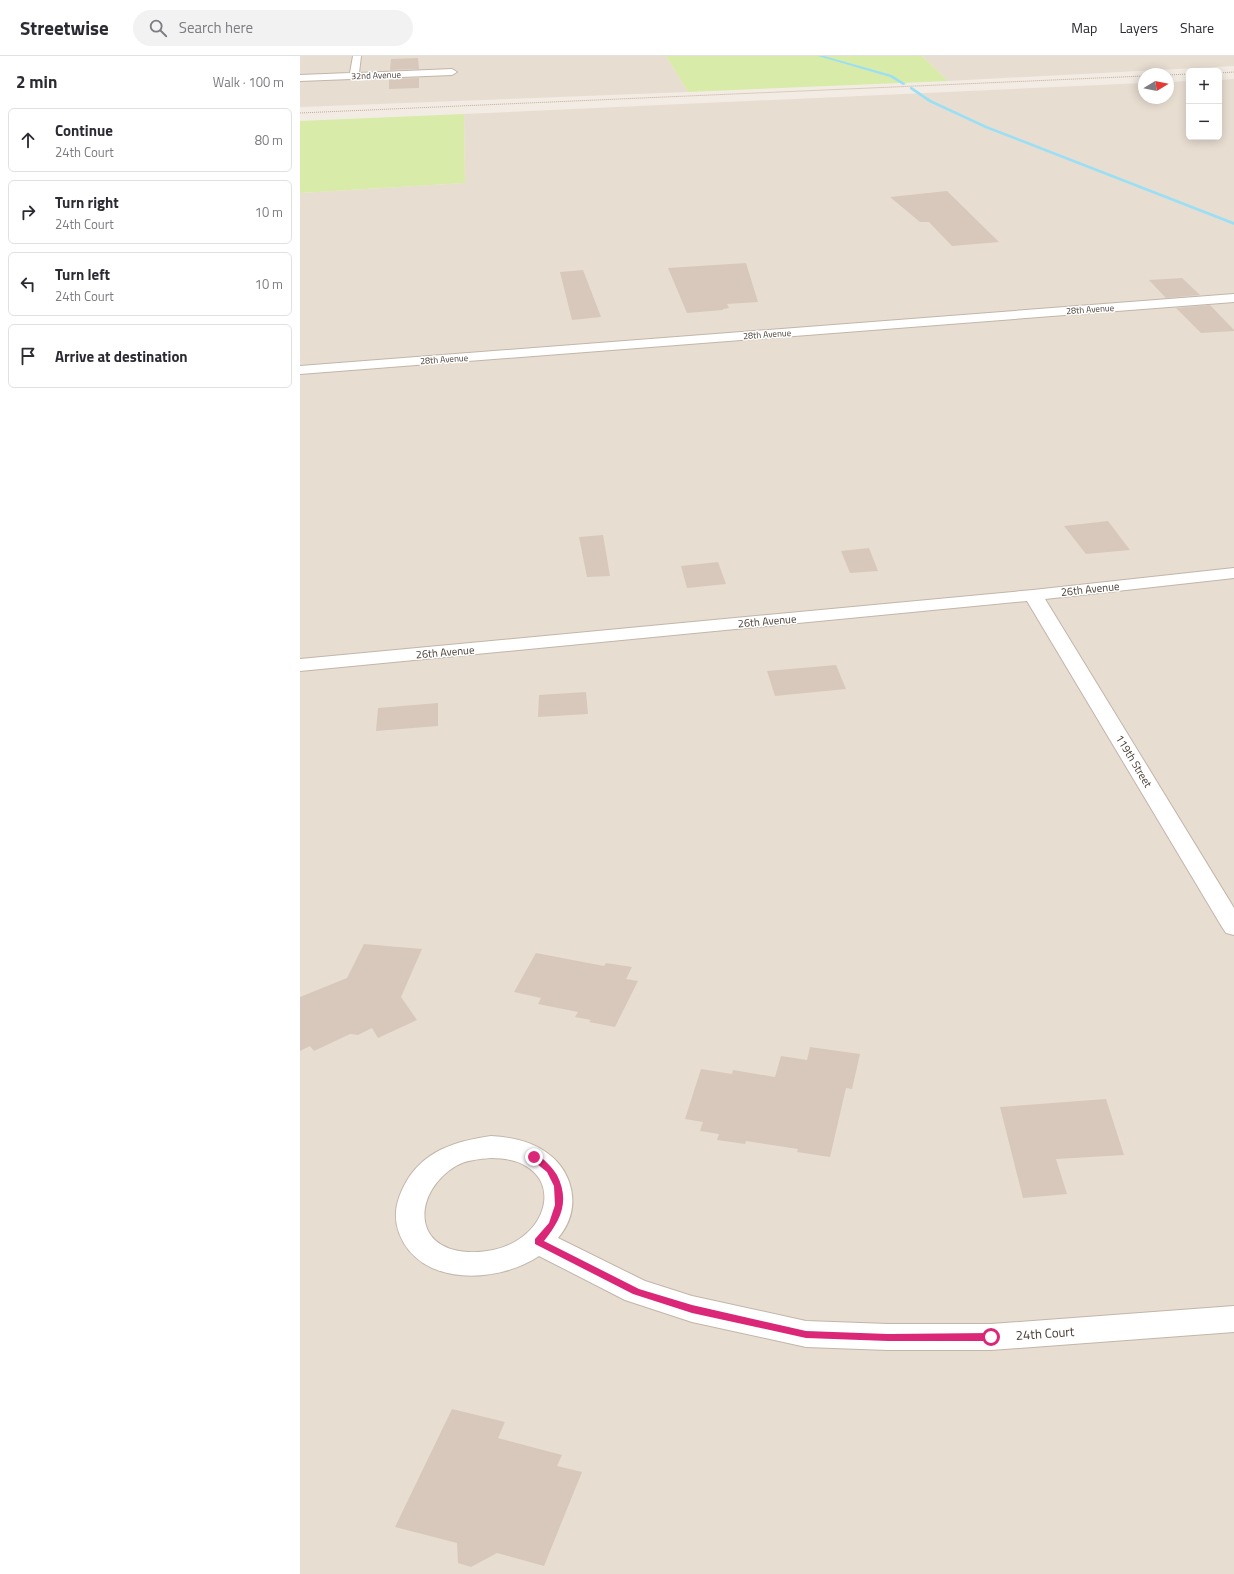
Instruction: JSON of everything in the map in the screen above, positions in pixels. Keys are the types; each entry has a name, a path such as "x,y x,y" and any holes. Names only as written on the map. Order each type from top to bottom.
{"street":[{"path":"354,76 357,56"},
{"name":"32nd Avenue","path":"300,78 452,72"},
{"name":"28th Avenue","path":"300,370 1234,298"},
{"name":"26th Avenue","path":"300,666 1033,595 1234,573"},
{"name":"119th Street","path":"1033,595 1234,927"},
{"path":"491,1147 514,1149 534,1157 550,1170 558,1186 559,1205 552,1224 538,1242 516,1255 492,1264 466,1264 442,1259 423,1247 411,1230 409,1211 414,1192 426,1174 445,1159 467,1150 491,1147"},
{"name":"24th Court","path":"538,1242 636,1291 692,1309 806,1334 888,1337 991,1337 1234,1319"}],"path":[{"path":"1222,73 1234,72"},
{"path":"1174,75 1186,74"},
{"path":"300,113 1138,76"}],"shaded area":[{"path":"300,56 666,56 688,92 300,107"},
{"path":"922,56 1234,56 1234,66 1174,69 1138,68 1138,71 948,81"},
{"path":"1234,79 1234,1574 300,1574 300,193 465,183 464,114 1138,83 1138,104 1174,104 1174,82 1186,81 1186,140 1222,140 1222,80"}],"green space":[{"path":"666,56 922,56 948,81 688,92"},
{"path":"464,114 465,183 300,193 300,121"}],"building":[{"path":"418,58 419,69 390,70 391,59"},
{"path":"419,78 419,88 389,89 389,79"},
{"path":"947,191 999,242 952,246 929,222 920,222 890,197"},
{"path":"746,263 758,302 727,304 729,308 723,310 687,313 668,268"},
{"path":"583,270 601,317 572,320 560,272"},
{"path":"1182,278 1200,295 1166,298 1149,280"},
{"path":"1210,305 1234,331 1201,333 1176,308"},
{"path":"1108,521 1130,550 1086,554 1064,526"},
{"path":"603,535 610,576 587,577 579,537"},
{"path":"869,548 878,571 850,573 841,551"},
{"path":"718,562 726,584 687,588 681,566"},
{"path":"836,665 846,689 775,696 767,671"},
{"path":"586,692 588,714 538,717 539,695"},
{"path":"438,703 438,726 376,731 378,708"},
{"path":"364,944 422,949 401,997 417,1020 378,1038 372,1028 358,1035 350,1034 314,1051 310,1046 300,1051 300,997 347,978"},
{"path":"536,953 604,966 606,963 632,967 626,979 638,981 615,1027 589,1022 591,1020 575,1017 578,1012 538,1004 541,998 514,992"},
{"path":"810,1047 860,1054 852,1089 846,1088 830,1157 797,1152 798,1149 746,1141 745,1144 717,1140 719,1134 700,1131 703,1122 685,1119 701,1069 732,1074 733,1070 775,1077 781,1056 807,1060"},
{"path":"1106,1099 1124,1155 1056,1159 1067,1194 1023,1198 1000,1107"},
{"path":"452,1409 505,1422 498,1438 562,1455 557,1466 582,1472 544,1566 497,1553 471,1567 458,1563 457,1543 395,1527"}],"waterway":[{"path":"820,56 891,76 904,84"},
{"path":"911,88 930,101 986,127 1234,224"}],"route":[{"path":"534,1157 550,1170 558,1186 559,1205 552,1224 538,1242 636,1291 692,1309 806,1334 888,1337 991,1337"}]}
